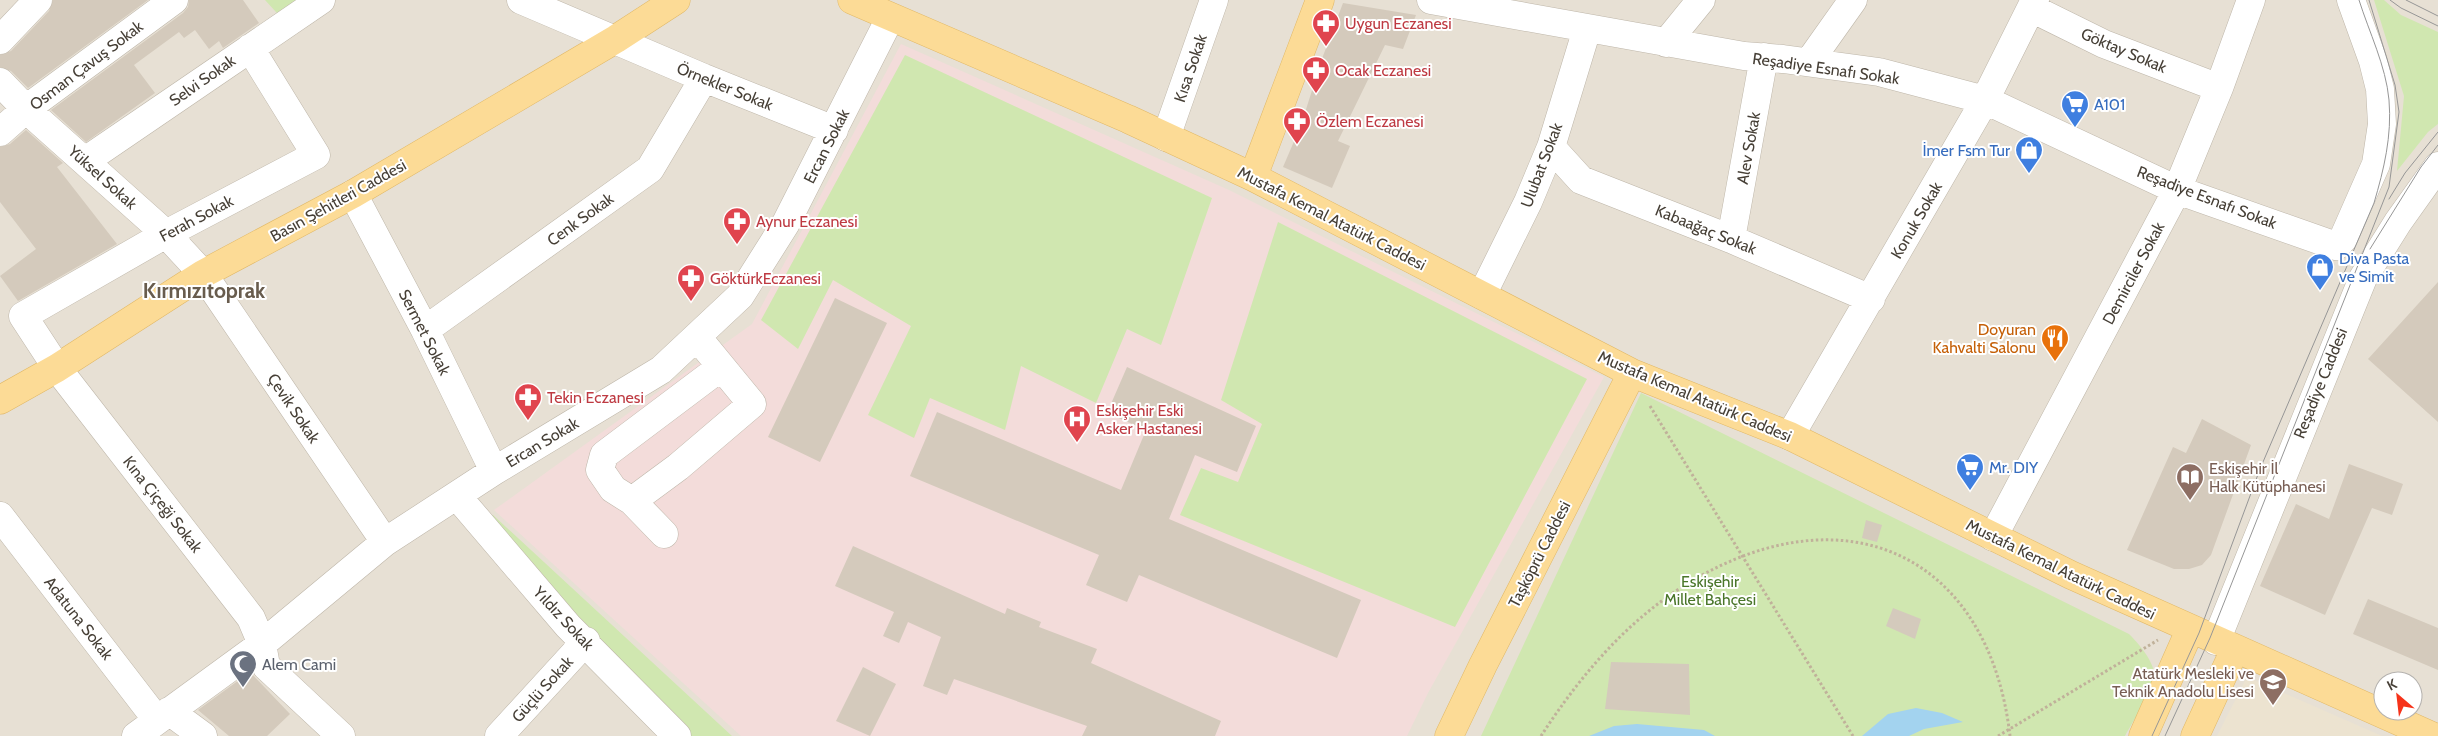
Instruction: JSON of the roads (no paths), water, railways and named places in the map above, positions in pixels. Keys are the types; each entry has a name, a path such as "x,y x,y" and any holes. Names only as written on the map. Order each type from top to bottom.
{"main road":[{"name":"Basın Şehitleri Caddesi","path":"0,400 58,368 203,274 353,194 616,40 676,0"},
{"name":"Mustafa Kemal Atatürk Caddesi","path":"852,0 1253,177 1632,372 1790,436 1993,537 2190,630 2432,736"},
{"path":"1253,177 1320,0"},
{"name":"Taşköprü Caddesi","path":"1449,736 1483,665 1632,372"},
{"path":"2144,736 2190,630"},
{"path":"2195,736 2226,645"}],"street":[{"path":"0,40 38,0"},
{"name":"Osman Çavuş Sokak","path":"0,132 26,109 174,0"},
{"name":"Selvi Sokak","path":"85,161 321,0"},
{"name":"Örnekler Sokak","path":"521,0 704,78 834,130"},
{"name":"Kısa Sokak","path":"1166,137 1214,0"},
{"name":"Reşadiye Esnafı Sokak","path":"1431,0 1666,43 1878,72 1984,100 2178,190 2336,246 2343,239 2376,164 2382,124 2380,89 2373,61 2351,0"},
{"path":"1666,43 1701,0"},
{"path":"1809,62 1853,0"},
{"name":"Demirciler Sokak","path":"1993,537 2178,190 2219,88 2251,0"},
{"name":"Göktay Sokak","path":"2033,4 2104,44 2219,88"},
{"name":"Konuk Sokak","path":"1790,436 1871,299 1984,100 2033,4"},
{"name":"Ercan Sokak","path":"136,736 262,644 385,542 494,471 661,370 697,337 740,296 786,224 890,18"},
{"name":"Ulubat Sokak","path":"1482,295 1528,202 1551,147 1587,29"},
{"name":"Ferah Sokak","path":"58,368 22,316 166,234 316,155 250,48"},
{"name":"Alev Sokak","path":"1731,239 1764,57"},
{"name":"Cenk Sokak","path":"425,330 650,169 704,78"},
{"name":"Yüksel Sokak","path":"0,82 26,109 166,234 203,274"},
{"name":"Kabaağaç Sokak","path":"1551,147 1581,180 1731,239 1871,299"},
{"name":"Reşadiye Caddesi","path":"2226,645 2363,278 2398,222 2438,166"},
{"name":"Sermet Sokak","path":"353,194 425,330 494,471"},
{"name":"Çevik Sokak","path":"203,274 385,542"},
{"path":"632,502 678,467 752,404 697,337"},
{"path":"664,534 632,502 613,489 600,470 604,455 722,367"},
{"name":"Kına Çiçeği Sokak","path":"58,368 251,618 262,644 266,666 341,736"},
{"name":"Yıldız Sokak","path":"457,496 568,626 586,641 677,736"},
{"name":"Adatuna Sokak","path":"0,516 163,715 194,733"},
{"name":"Güçlü Sokak","path":"499,736 586,641"}],"water":[{"path":"1916,708 1942,713 1963,722 1924,729 1909,736 1862,736 1888,714"},
{"path":"1637,724 1704,730 1715,736 1589,736 1614,726"}],"tram line":[{"path":"2152,736 2199,633 2260,469 2378,190 2388,139 2389,100 2381,62 2359,0"},
{"path":"2165,736 2210,638 2389,187 2399,112 2395,85 2369,0"},
{"path":"2390,0 2401,8 2438,26"},
{"path":"2406,0 2438,16"},
{"path":"2389,199 2405,173 2438,132"},
{"path":"2370,249 2421,167 2438,145"}],"place":[{"name":"Uygun Eczanesi","path":"1326,47"},
{"name":"Ocak Eczanesi","path":"1316,94"},
{"name":"A101","path":"2075,128"},
{"name":"Özlem Eczanesi","path":"1297,145"},
{"name":"İmer Fsm Tur","path":"2029,174"},
{"name":"Aynur Eczanesi","path":"737,245"},
{"name":"Diva Pasta ve Simit","path":"2320,291"},
{"name":"GöktürkEczanesi","path":"691,302"},
{"name":"Doyuran Kahvalti Salonu","path":"2055,362"},
{"name":"Tekin Eczanesi","path":"528,421"},
{"name":"Eskişehir Eski Asker Hastanesi","path":"1077,443"},
{"name":"Mr. DIY","path":"1970,491"},
{"name":"Eskişehir İl Halk Kütüphanesi","path":"2190,501"},
{"name":"Alem Cami","path":"243,688"},
{"name":"Atatürk Mesleki ve Teknik Anadolu Lisesi","path":"2273,706"}],"district":[{"name":"Kırmızıtoprak","path":"204,291"}],"park label":[{"name":"Eskişehir Millet Bahçesi","path":"1710,590"}]}
